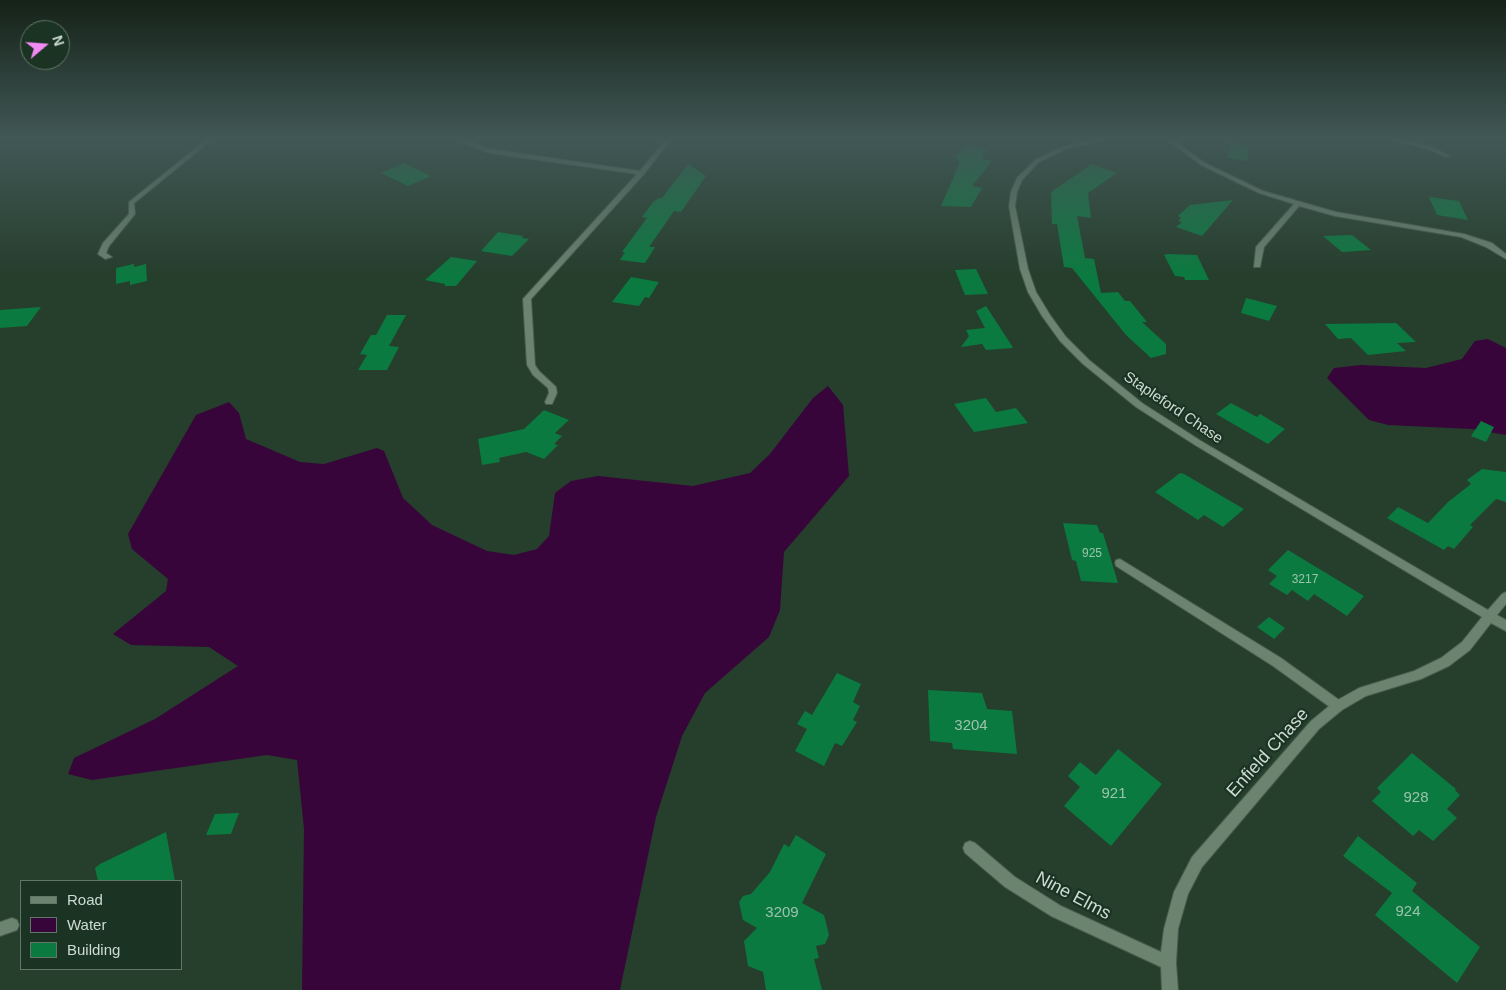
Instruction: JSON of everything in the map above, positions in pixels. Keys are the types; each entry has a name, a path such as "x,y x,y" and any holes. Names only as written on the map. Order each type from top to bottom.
{"street":[{"path":"108,256 102,254 106,245 132,214 130,203 152,185"},
{"path":"549,402 553,393 552,386 536,373 531,365 528,299 630,185"},
{"name":"Stapleford Chase","path":"1017,185 1012,206 1014,221 1024,269 1032,292 1046,316 1063,339 1086,362 1139,405 1198,443 1506,626"},
{"path":"1245,185 1297,204 1370,221 1462,235 1489,245 1506,257"},
{"path":"1257,265 1260,247 1297,204"},
{"path":"1120,563 1277,662 1338,706"},
{"name":"Enfield Chase","path":"1170,990 1168,963 1171,929 1181,892 1197,862 1315,725 1338,706 1363,692 1417,675 1445,662 1466,646 1506,597"},
{"name":"Nine Elms","path":"970,848 1010,882 1056,911 1168,963"}],"water":[{"path":"1488,339 1506,348 1506,435 1472,429 1388,425 1369,420 1327,378 1334,368 1361,365 1426,368 1462,359 1475,341"},
{"path":"828,386 843,405 849,476 784,552 780,610 769,637 705,693 682,736 656,817 620,990 302,990 304,829 297,760 267,755 92,780 68,774 74,758 155,719 238,666 209,647 131,645 113,634 166,591 168,579 132,549 128,534 196,415 229,402 239,413 246,439 300,462 324,464 377,448 384,451 403,498 432,525 487,551 514,555 537,549 549,536 555,493 571,481 598,476 693,486 750,473 770,454 813,398"}],"building":[{"path":"672,185 700,185 681,212 674,211 649,247 655,247 645,263 620,260 625,252 622,252 647,218 642,217 653,202 662,198"},
{"path":"950,185 973,185 982,188 971,207 941,206"},
{"path":"1061,185 1099,185 1088,193 1091,218 1077,216 1085,258 1094,259 1101,293 1118,292 1125,301 1130,301 1147,322 1142,322 1166,344 1166,354 1151,358 1126,335 1072,268 1064,267 1057,224 1052,224 1051,192"},
{"path":"1429,197 1459,201 1468,220 1437,215"},
{"path":"1233,200 1202,236 1176,227 1182,222 1178,221 1181,218 1178,216 1190,205"},
{"path":"498,232 523,236 522,238 529,239 512,256 481,251"},
{"path":"1352,235 1371,250 1342,252 1323,236"},
{"path":"1164,255 1197,255 1209,280 1185,280 1184,277 1175,276"},
{"path":"451,257 477,261 456,286 445,286 445,284 425,280"},
{"path":"134,264 134,267 146,264 147,281 130,285 130,281 116,284 116,268"},
{"path":"976,269 988,294 965,295 955,270"},
{"path":"631,277 659,282 649,298 645,297 639,306 612,302"},
{"path":"1246,298 1277,306 1269,321 1241,313"},
{"path":"986,306 1013,348 986,350 982,344 961,347 969,336 966,330 985,328 976,311"},
{"path":"41,307 27,326 0,328 0,310"},
{"path":"387,315 406,315 389,346 399,347 387,370 358,370 367,355 360,354 371,335 376,335"},
{"path":"1396,323 1416,342 1397,343 1406,351 1368,355 1351,338 1338,339 1325,324"},
{"path":"986,398 996,412 1016,408 1028,423 974,432 954,404"},
{"path":"1231,403 1257,417 1260,414 1285,429 1268,444 1216,414"},
{"path":"544,410 569,420 555,433 562,436 554,444 558,445 544,459 526,452 499,458 500,462 482,465 478,439 524,429"},
{"path":"1481,421 1494,427 1486,442 1471,436"},
{"path":"1482,469 1506,472 1506,502 1496,499 1470,525 1473,527 1454,549 1448,546 1444,550 1387,518 1398,507 1428,523 1448,502 1471,484 1467,480"},
{"path":"1180,473 1244,509 1223,527 1204,515 1198,520 1155,492"},
{"path":"1063,523 1097,525 1100,533 1103,533 1118,583 1081,581 1076,561 1072,560"},
{"path":"1288,550 1364,596 1347,616 1314,594 1308,601 1292,590 1287,595 1269,584 1277,576 1268,570"},
{"path":"1269,617 1285,628 1274,639 1257,627"},
{"path":"837,673 861,684 853,702 860,706 853,720 857,722 842,746 835,743 824,766 795,751 807,729 797,724 805,711 812,715"},
{"path":"928,690 982,693 987,709 1012,711 1017,754 953,749 952,743 930,741"},
{"path":"1118,749 1162,784 1111,846 1064,806 1080,787 1068,776 1080,762 1096,775"},
{"path":"1412,753 1456,789 1460,795 1447,809 1457,818 1433,841 1419,830 1413,836 1372,801 1381,792 1377,788"},
{"path":"239,813 231,834 206,835 215,814"},
{"path":"166,832 175,880 98,880 95,868"},
{"path":"796,835 826,854 802,903 824,915 829,935 825,944 816,946 819,958 814,959 822,990 766,990 763,972 748,966 744,941 757,928 743,920 739,902 743,896 751,894 770,872 784,844 789,847"},
{"path":"1358,836 1417,883 1412,891 1480,947 1457,983 1375,915 1392,893 1343,856"}]}
